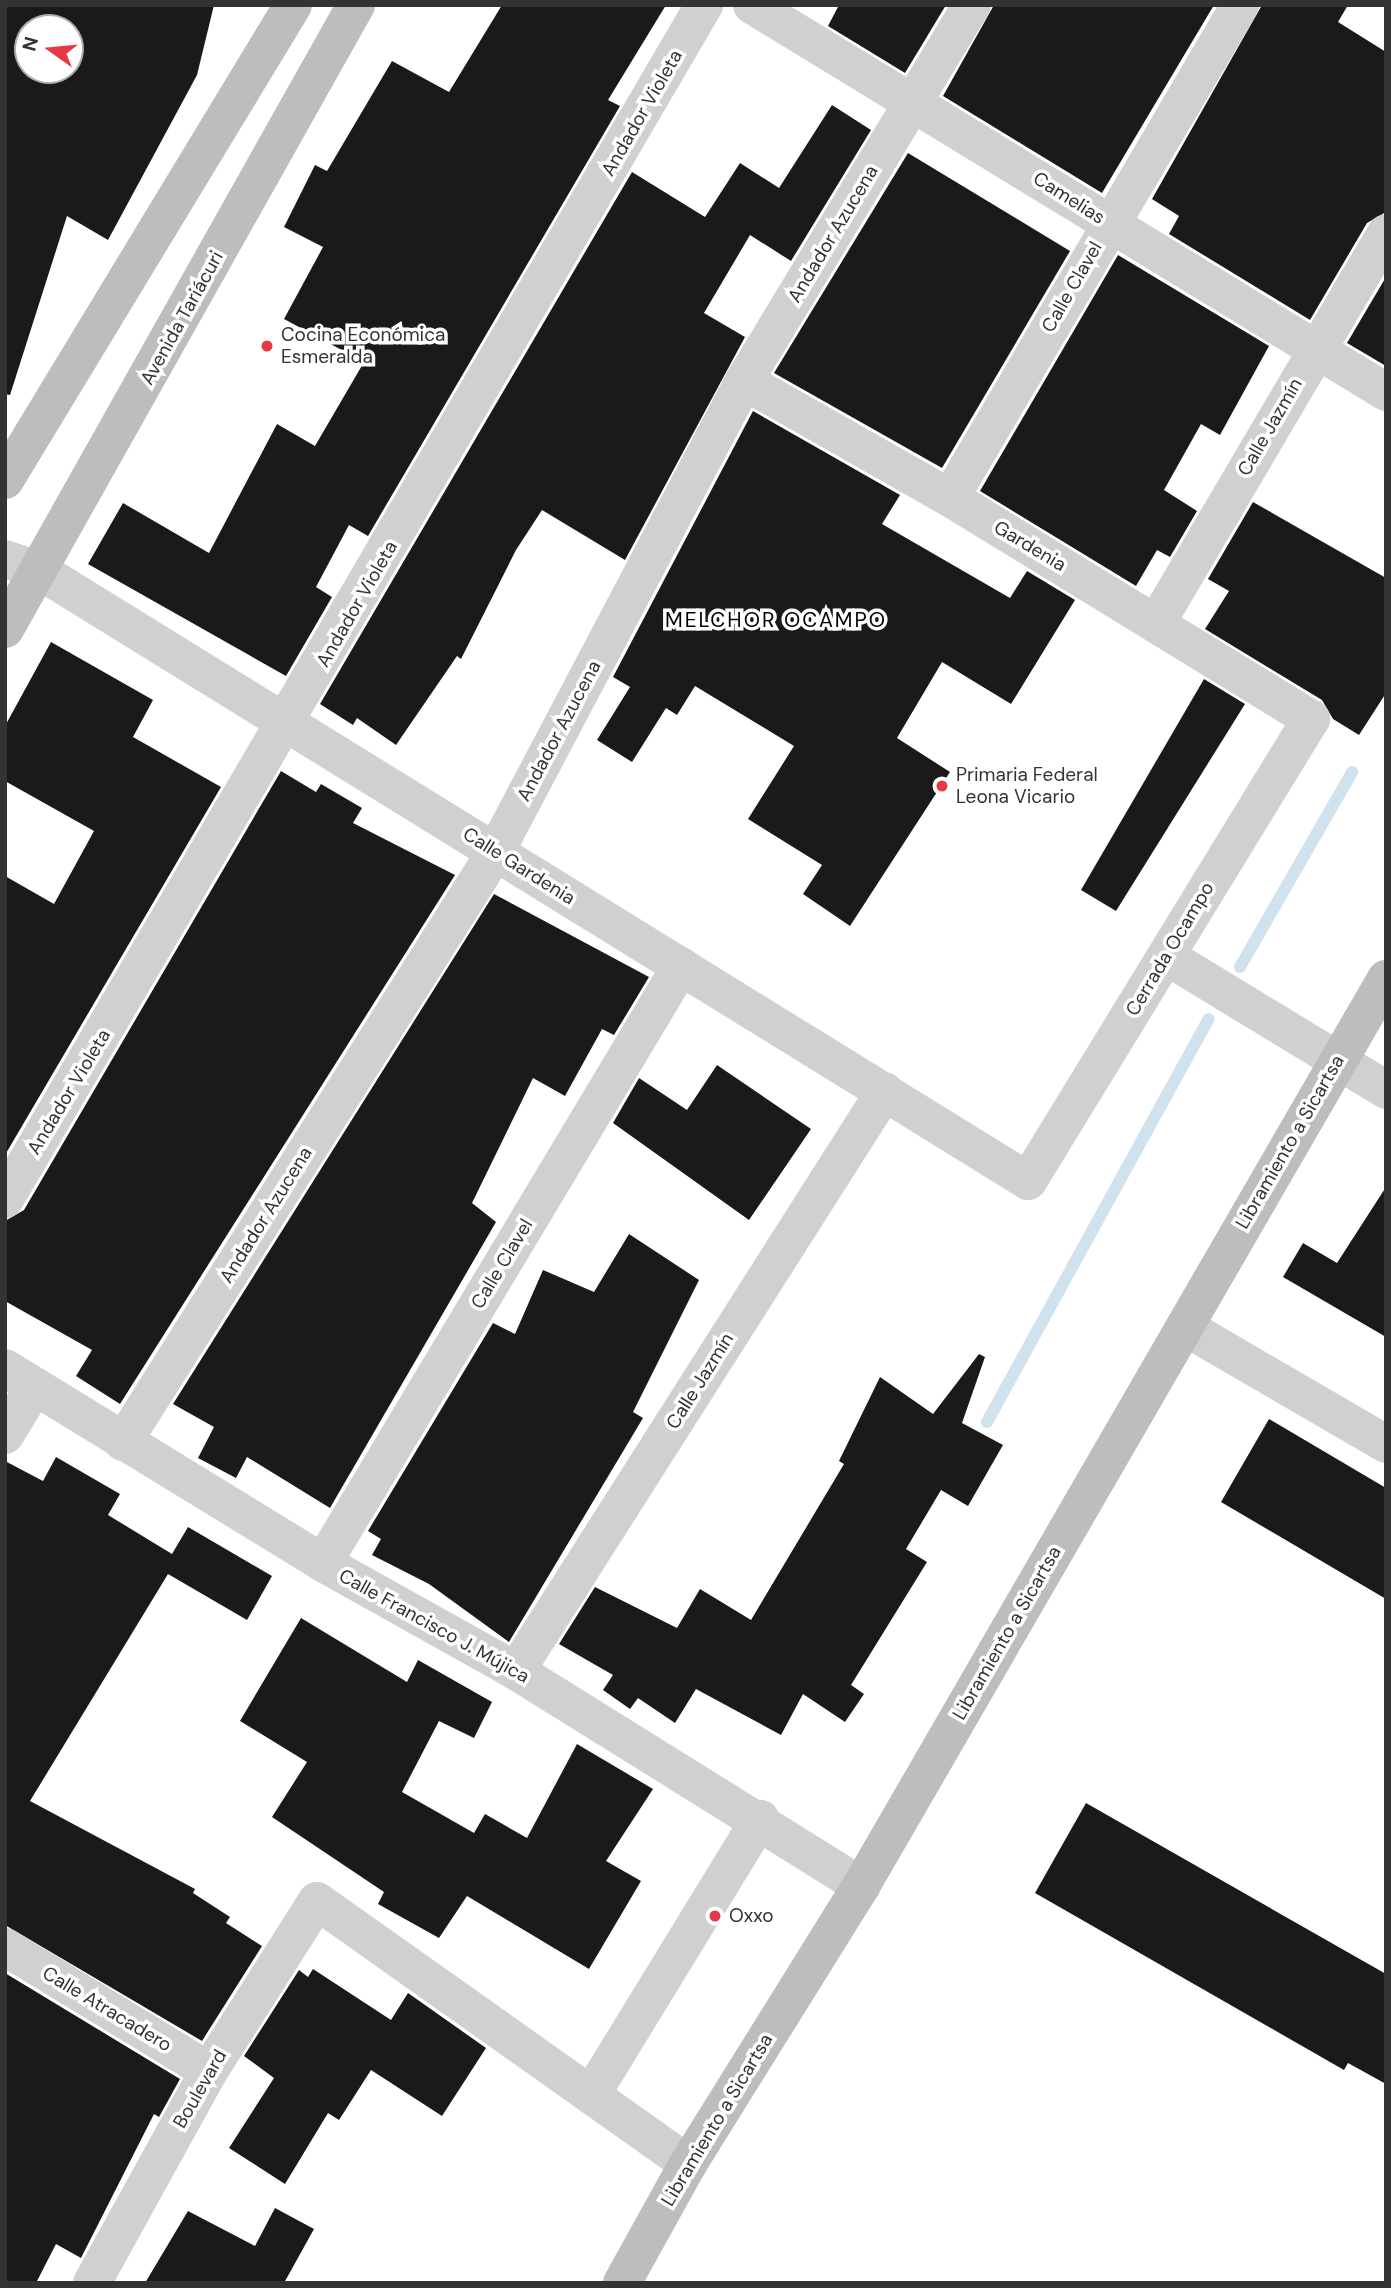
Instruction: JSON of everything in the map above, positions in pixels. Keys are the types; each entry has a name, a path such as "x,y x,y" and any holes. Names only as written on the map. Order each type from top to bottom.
{"main road":[{"path":"5,480 293,5"},
{"name":"Avenida Tariácuri","path":"5,629 40,572 356,5"},
{"name":"Libramiento a Sicartsa","path":"622,2283 688,2164 861,1886 1336,1061 1386,979"}],"street":[{"name":"Andador Violeta","path":"5,1199 288,723 704,5"},
{"name":"Camelias","path":"752,5 915,101 1109,224 1386,392"},
{"name":"Andador Azucena","path":"123,1442 496,851 744,381 972,5"},
{"name":"Calle Clavel","path":"950,498 1240,5"},
{"name":"Calle Jazmín","path":"1157,622 1315,349 1386,234"},
{"name":"Gardenia","path":"744,381 950,498 1157,622 1311,719"},
{"name":"Calle Gardenia","path":"5,558 40,572 288,723 1028,1181"},
{"name":"Cerrada Ocampo","path":"1028,1181 1311,719"},
{"path":"1166,956 1386,1090"},
{"name":"Calle Clavel","path":"323,1563 681,966"},
{"name":"Calle Jazmín","path":"516,1671 885,1091"},
{"path":"1185,1327 1386,1444"},
{"path":"5,1435 20,1377"},
{"name":"Calle Francisco J. Mújica","path":"20,1377 323,1563 516,1671 760,1819 861,1886"},
{"path":"688,2164 591,2095 760,1819"},
{"name":"Boulevard","path":"92,2283 209,2071 317,1901 591,2095"},
{"name":"Calle Atracadero","path":"5,1947 209,2071"}],"building":[{"path":"5,5 214,5 197,75 108,240 67,216 10,395 5,394"},
{"path":"502,5 666,5 608,100 620,106 368,536 349,525 316,587 332,597 286,676 88,564 123,503 209,553 277,424 315,446 364,362 284,319 323,247 284,227 315,165 327,171 392,61 449,92"},
{"path":"839,5 946,5 905,73 828,26"},
{"path":"994,5 1214,5 1102,193 943,96"},
{"path":"1262,5 1348,5 1338,22 1386,52 1386,212 1367,223 1310,320 1169,234 1179,216 1152,199"},
{"path":"832,105 871,130 791,261 750,235 704,313 745,337 625,560 542,510 516,550 461,659 457,656 396,745 357,718 353,725 320,704 632,172 705,217 740,163 779,188"},
{"path":"908,153 1070,251 942,468 774,373"},
{"path":"1118,255 1269,346 1220,435 1201,424 1164,490 1197,511 1170,557 1157,550 1136,586 980,491"},
{"path":"1386,277 1386,366 1347,343"},
{"path":"753,411 900,495 882,524 1010,598 1027,571 1075,600 1011,704 942,662 897,738 950,772 850,926 803,894 822,865 748,819 794,746 695,686 677,715 666,708 632,762 597,740 630,687 613,677"},
{"path":"1253,502 1386,578 1386,693 1359,735 1333,719 1322,700 1205,629 1229,591 1208,579"},
{"path":"51,642 153,700 133,737 221,787 5,1155 5,876 54,904 94,831 5,781 5,726"},
{"path":"1204,679 1245,704 1116,911 1081,890"},
{"path":"281,771 316,792 321,784 362,808 353,823 455,875 120,1404 76,1376 92,1350 5,1301 5,1221 24,1210"},
{"path":"494,894 649,977 614,1035 602,1029 565,1096 533,1078 472,1203 496,1222 330,1508 247,1457 236,1478 198,1458 214,1427 173,1404"},
{"path":"717,1065 811,1129 749,1220 613,1123 639,1078 687,1110"},
{"path":"1386,1187 1386,1337 1283,1277 1303,1243 1337,1263"},
{"path":"629,1234 699,1280 633,1412 643,1418 509,1642 429,1584 372,1555 381,1539 368,1531 493,1323 515,1334 543,1270 594,1292"},
{"path":"979,1354 985,1357 962,1423 1003,1445 968,1506 941,1490 906,1549 927,1562 851,1685 864,1694 845,1722 803,1694 781,1735 696,1689 675,1723 638,1698 630,1709 603,1690 613,1675 559,1644 595,1587 677,1628 700,1589 751,1620 844,1464 839,1461 880,1377 933,1414"},
{"path":"1269,1419 1386,1488 1386,1599 1221,1502"},
{"path":"56,1457 120,1494 108,1515 172,1554 188,1527 272,1576 247,1620 168,1574 30,1801 195,1889 193,1893 230,1917 226,1923 262,1946 202,2041 5,1925 5,1461 43,1481"},
{"path":"301,1618 407,1682 418,1660 492,1702 474,1738 439,1721 402,1792 474,1833 485,1814 527,1838 577,1744 653,1789 606,1861 641,1881 589,1969 467,1896 439,1938 378,1904 384,1892 272,1817 307,1762 240,1721"},
{"path":"1086,1803 1386,1974 1386,2084 1348,2063 1344,2070 1035,1893"},
{"path":"313,1969 391,2020 408,1993 486,2048 442,2116 371,2070 339,2120 328,2113 285,2184 229,2148 274,2078 244,2056 299,1970 308,1977"},
{"path":"5,1973 180,2079 159,2117 154,2114 81,2258 56,2244 36,2283 5,2283"},
{"path":"275,2208 314,2229 284,2283 145,2283 188,2211 255,2246"}],"waterway":[{"path":"1240,967 1352,772"},
{"path":"987,1422 1209,1019"}],"place":[{"name":"Cocina Económica Esmeralda","path":"267,346"},
{"name":"Primaria Federal Leona Vicario","path":"942,786"},
{"name":"Oxxo","path":"715,1916"}],"district":[{"name":"MELCHOR OCAMPO","path":"776,620"}]}
